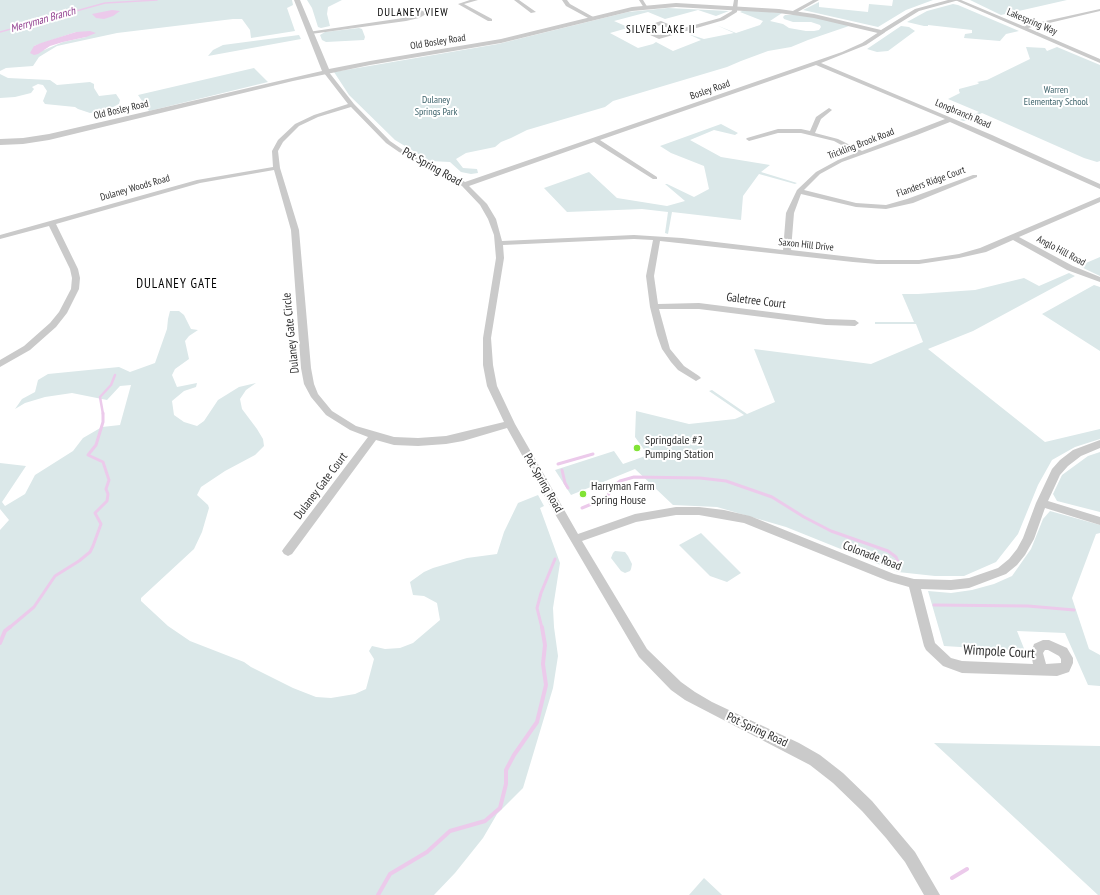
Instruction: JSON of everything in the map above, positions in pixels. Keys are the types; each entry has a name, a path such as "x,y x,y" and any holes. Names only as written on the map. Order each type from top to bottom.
{"street":[{"name":"Pot Spring Road","path":"297,0 326,72 352,106 388,142 411,156 448,174 464,185 487,210 495,226 499,243 500,258 487,350 492,386 510,424 643,653 676,686 696,699 794,748 815,760 838,778 891,832 910,857 932,895"},
{"path":"476,0 460,4 490,20"},
{"path":"516,0 532,12"},
{"path":"564,0 568,5 592,18"},
{"path":"641,0 646,7"},
{"path":"680,31 660,23 640,29 659,37 680,31 728,17 734,12 736,0"},
{"path":"794,12 817,0"},
{"name":"Lakespring Way","path":"956,0 1100,61"},
{"name":"Bosley Road","path":"464,185 817,63 856,48 917,10 956,0"},
{"name":"Old Bosley Road","path":"0,142 23,141 49,137 326,72 370,63 489,44 620,11 646,7 676,5 794,12 832,19 882,32"},
{"path":"1023,28 1100,10"},
{"path":"311,32 406,19"},
{"name":"Longbranch Road","path":"817,63 951,119 1100,187"},
{"name":"Dulaney Gate Circle","path":"352,106 316,116 290,130 276,146 275,156 277,168 295,230 306,368 309,384 321,405 329,413 353,428 374,436 394,440 418,442 446,440 463,437 510,424"},
{"path":"812,133 818,118 829,110"},
{"name":"Trickling Brook Road","path":"787,253 790,213 799,191 809,180 829,166 916,134 951,119"},
{"path":"749,139 778,131 812,133 836,140 861,153"},
{"path":"595,140 655,178"},
{"name":"Dulaney Woods Road","path":"0,237 199,181 277,168"},
{"name":"Flanders Ridge Court","path":"799,191 856,205 886,207 910,201 975,176"},
{"name":"Saxon Hill Drive","path":"499,243 619,236 657,238 877,262 919,262 959,256 983,250 1100,199"},
{"path":"0,364 27,348 53,325 63,313 75,289 76,278 74,269 51,222"},
{"name":"Anglo Hill Road","path":"1014,237 1075,270 1100,280"},
{"path":"657,238 650,276 654,307 666,349 681,368 696,378"},
{"name":"Galetree Court","path":"654,307 699,306 826,322 855,323"},
{"name":"Dulaney Gate Court","path":"288,552 374,436"},
{"name":"Colonade Road","path":"576,539 617,524 654,514 676,511 699,511 724,514 746,519 866,568 892,578 914,584 951,585 969,583 987,578 1002,571 1013,562 1021,552 1050,483 1064,463 1077,453 1098,447"},
{"path":"1042,503 1100,521"},
{"name":"Wimpole Court","path":"914,584 930,646 947,662 962,667 1041,670"}],"green space":[{"path":"0,0 292,0 293,5 287,8 295,31 251,38 250,30 242,19 233,19 117,33 57,46 39,57 33,66 6,68 0,71","holes":["76,32 86,37 63,42 44,50 34,46"]},
{"path":"307,0 342,0 328,7 327,14 330,26 321,28 318,27 312,8"},
{"path":"893,0 933,0 906,10 878,27 803,10 819,2 819,7 868,12 869,4 892,6"},
{"path":"970,0 1067,0 1001,15"},
{"path":"953,4 1019,31 1006,34 1000,41 964,38 965,34 972,33 972,30 928,25 924,26 907,22 927,11"},
{"name":"Dulaney Springs Park","path":"668,8 729,11 716,16 698,10 665,19 648,12 614,21 631,29 624,29 610,33 638,48 656,42 673,51 701,40 688,34 704,39 734,33 716,25 736,33 760,25 763,21 740,12 744,10 782,13 770,21 783,24 789,28 806,31 819,30 821,27 820,25 811,22 793,22 784,19 783,17 785,15 797,15 825,19 849,26 791,47 768,51 727,67 613,101 605,107 527,130 501,142 495,147 466,153 456,159 463,168 477,169 478,173 471,174 461,172 450,162 430,161 395,140 349,95 334,72 498,44 628,12"},
{"path":"901,26 909,27 915,31 888,51 877,52 867,49"},
{"path":"359,28 362,29 365,37 364,40 326,42 322,40 320,35 325,32"},
{"path":"299,35 301,39 208,56 213,50 223,45"},
{"name":"Warren Elementary School","path":"1026,47 1045,48 1047,51 1057,47 1100,65 1100,161 1097,162 1084,158 982,113 964,121 960,120 979,112 948,99 960,93 959,89 978,84 979,83 977,82 987,80 1030,59"},
{"path":"254,68 268,82 149,111 138,95"},
{"path":"0,74 8,78 50,80 57,85 90,82 94,84 94,88 99,96 116,94 120,100 119,104 107,110 90,113 75,107 45,104 43,101 47,91 43,85 38,84 32,87 34,89 31,93 15,97 0,98"},
{"path":"721,124 738,133 735,135 714,130 690,140 721,157 770,165 761,172 797,183 795,184 759,174 743,196 741,220 672,212 668,234 665,233 668,212 642,209 567,212 544,188 589,172 617,198 667,206 685,201 665,184 694,197 709,189 704,166 671,153 660,146"},
{"path":"1100,257 1100,276 1079,266"},
{"path":"1069,273 1075,276 973,331 928,349 1045,442 1100,429 1100,439 1075,447 1052,460 1038,485 1018,534 996,562 964,576 935,576 898,572 786,527 717,507 673,505 635,469 571,495 555,470 614,451 623,464 648,455 635,437 636,411 689,424 735,419 744,415 709,391 712,390 747,414 775,402 754,349 871,364 923,342 916,324 875,324 875,322 914,322 902,294 975,290 1024,278 1039,286"},
{"path":"1094,285 1100,287 1100,351 1042,314"},
{"path":"170,311 179,311 184,315 191,329 198,330 189,336 185,341 189,359 175,369 172,375 177,387 197,383 196,387 184,391 172,401 174,415 184,422 197,426 204,421 218,400 239,387 256,383 246,390 240,399 242,409 263,439 264,446 255,455 225,471 201,487 197,495 208,505 209,508 202,532 194,549 141,598 141,601 168,626 190,641 244,662 293,688 316,697 331,698 355,694 366,689 374,659 369,651 372,646 385,649 400,648 413,643 440,620 437,603 424,596 413,595 410,582 424,572 433,568 467,558 497,554 504,532 518,503 538,495 544,506 540,508 560,563 553,608 558,656 553,688 523,788 497,814 483,838 455,873 434,895 0,895 0,530 9,520 0,509 0,463 26,466 2,502 5,506 25,494 35,475 73,451 83,438 102,427 120,425 131,385 120,386 107,400 72,393 45,397 25,403 15,409 22,399 35,392 38,380 48,374 119,367 130,372 155,363 167,329"},
{"path":"1100,452 1100,512 1057,501 1053,494 1062,475 1088,456"},
{"path":"1050,511 1100,525 1100,533 1096,534 1072,598 1089,649 1100,655 1100,686 1088,685 1065,633 1017,631 1025,651 944,646 928,591 951,593 972,590 994,584 1012,576 1031,549 1043,519"},
{"path":"701,533 741,573 727,582 710,576 679,545"},
{"path":"615,551 625,552 628,556 632,564 630,571 625,573 621,571 611,558"},
{"path":"934,743 1100,746 1100,895 1098,895"},
{"path":"704,878 720,893 722,895 689,895"}],"shaded area":[{"path":"112,10 120,11 113,16 104,19 96,18 92,14"},
{"path":"90,31 96,33 50,46 38,54 34,55 30,53 34,46 41,43 76,32"}],"waterway":[{"name":"Merryman Branch","path":"0,32 105,3 157,0"},
{"path":"103,414 100,397 111,385 115,375"},
{"path":"9,628 34,607 55,576 79,561 90,552 93,546 101,524 95,513 107,501 108,494 106,489 109,480 103,462 88,455 96,445 103,422 103,414"},
{"path":"558,464 593,454"},
{"path":"562,470 565,483 568,488"},
{"path":"582,508 606,498 614,486 620,481 634,477 700,478 726,481 772,497 804,517 831,531 888,551 896,557 900,566"},
{"path":"542,628 537,608 541,593 555,559"},
{"path":"934,605 1028,606 1074,610"},
{"path":"0,643 5,631 10,627"},
{"path":"378,895 390,874 427,852 450,831 485,821 500,808 506,784 506,770 514,755 537,722 546,685 543,664 545,645 542,627"},
{"path":"952,878 967,869"}],"place":[{"name":"Springdale #2 Pumping Station","path":"637,448"},
{"name":"Harryman Farm Spring House","path":"583,494"}],"district":[{"name":"DULANEY VIEW","path":"413,13"},
{"name":"SILVER LAKE II","path":"661,30"},
{"name":"DULANEY GATE","path":"177,284"}]}
